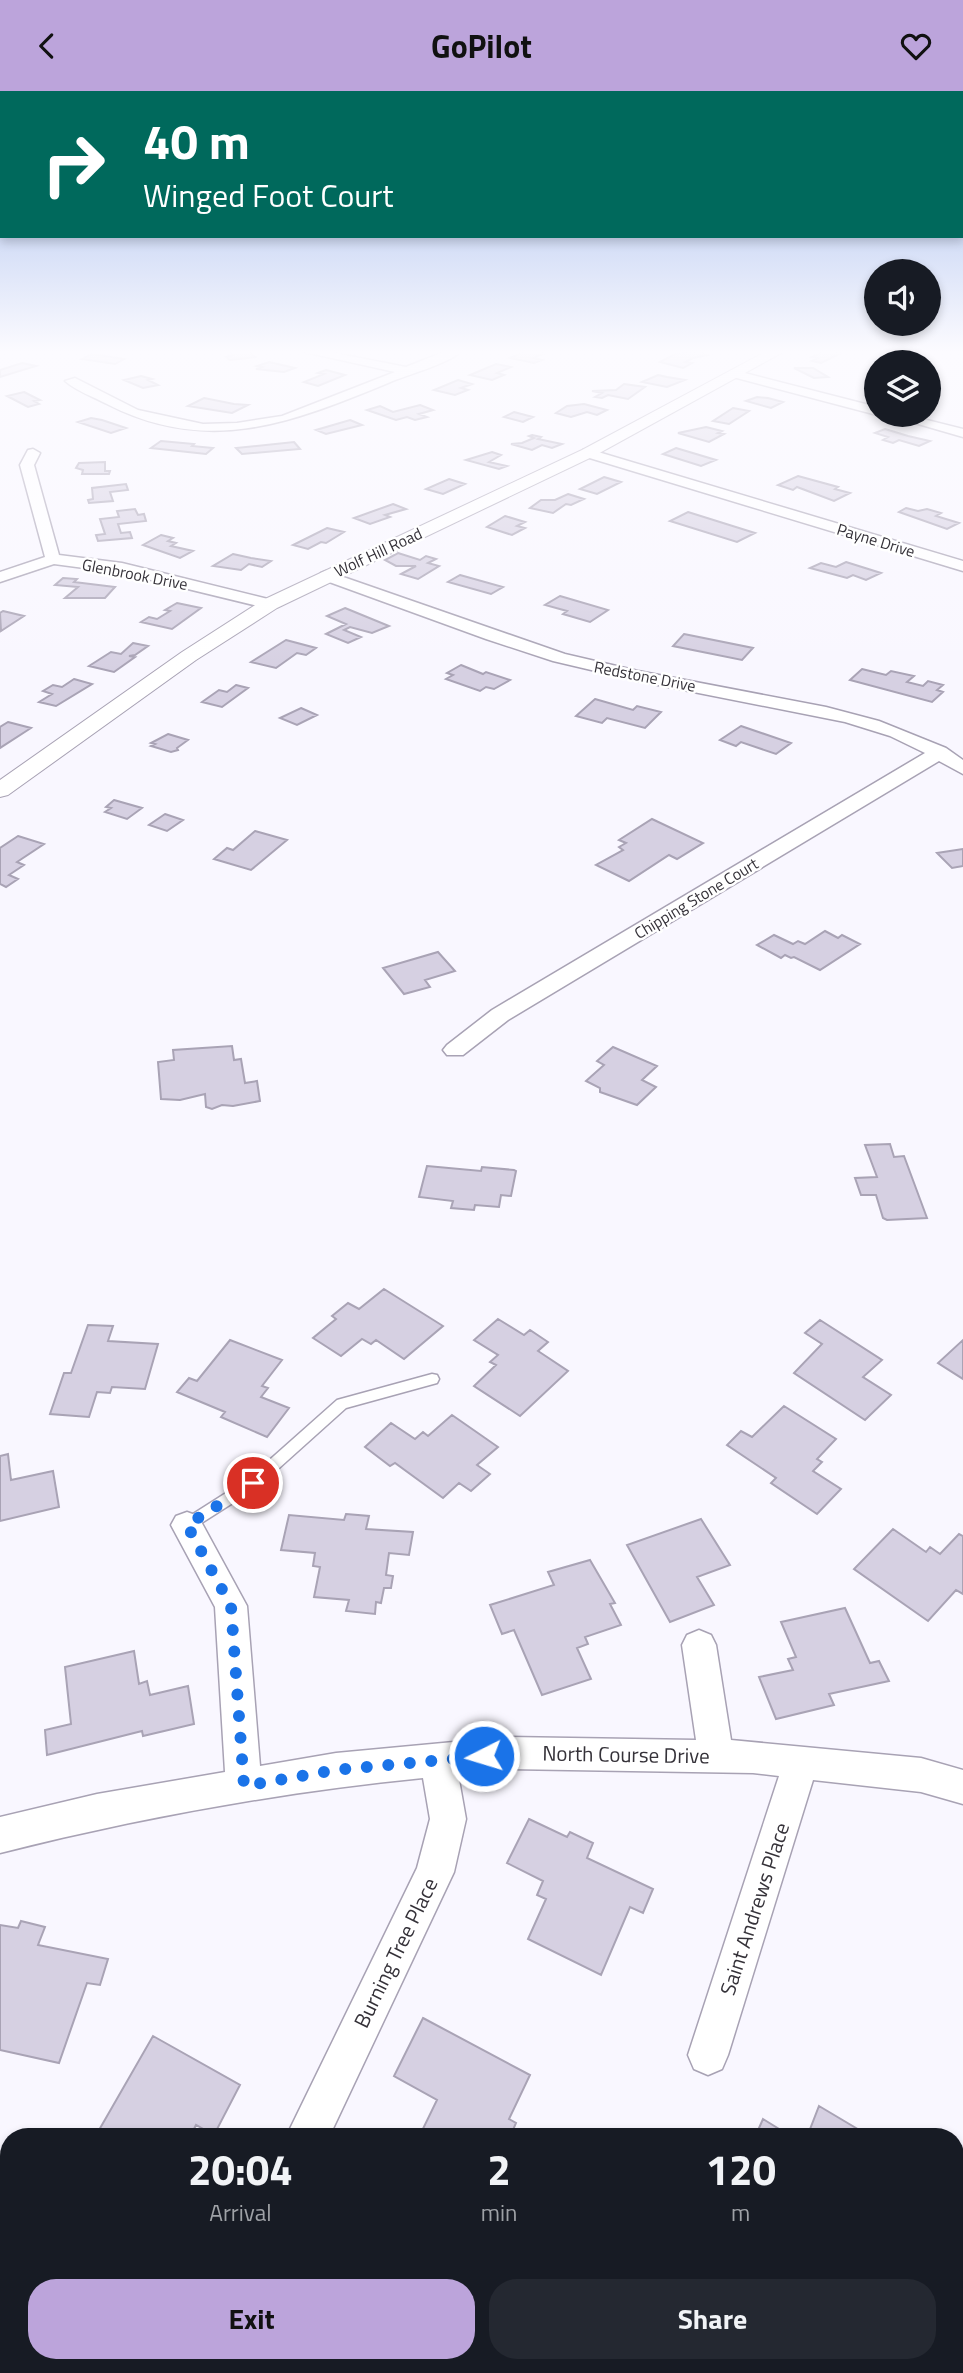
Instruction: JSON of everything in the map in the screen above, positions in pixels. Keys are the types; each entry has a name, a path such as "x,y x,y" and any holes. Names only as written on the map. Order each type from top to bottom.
{"street":[{"path":"31,457 27,465 53,559"},
{"name":"Wolf Hill Road","path":"0,790 189,656 270,604 578,457"},
{"name":"Payne Drive","path":"603,457 963,566"},
{"name":"Glenbrook Drive","path":"0,577 53,559 122,568 270,604"},
{"name":"Redstone Drive","path":"326,576 512,644 593,666 855,717 903,734 940,752 963,768"},
{"name":"Chipping Stone Court","path":"455,1049 500,1015 940,752"},
{"path":"187,1525 231,1606 244,1786"},
{"path":"699,1645 716,1757"},
{"name":"North Course Drive","path":"0,1835 97,1811 335,1770 507,1753 753,1757 922,1775 963,1787"},
{"name":"Burning Tree Place","path":"311,2128 435,1872 448,1819 438,1760"},
{"name":"Saint Andrews Place","path":"708,2055 801,1763"}],"lane":[{"path":"187,1525 253,1483 342,1404 432,1379"}],"building":[{"path":"497,457 489,462 507,466 499,469 466,460"},
{"path":"674,457 716,460 701,466"},
{"path":"105,462 105,471 110,471 109,474 82,474 83,470 76,468 79,463"},
{"path":"798,476 850,493 834,501 797,487 793,490 778,485"},
{"path":"604,477 621,482 597,494 580,489"},
{"path":"449,479 465,484 443,494 426,489"},
{"path":"126,484 128,490 110,492 113,501 89,503 88,500 93,499 92,488"},
{"path":"568,494 584,499 571,505 566,504 553,513 530,508 541,500 555,500"},
{"path":"393,504 406,509 385,515 390,517 370,524 354,518"},
{"path":"906,508 918,511 927,509 941,513 936,516 959,523 947,529 899,512"},
{"path":"135,509 138,515 144,514 146,521 118,524 121,533 130,532 132,538 98,541 96,535 105,534 100,519 119,517 117,511"},
{"path":"688,512 755,533 737,542 670,521"},
{"path":"505,516 525,522 517,526 525,528 512,535 487,527"},
{"path":"327,528 344,532 326,543 321,542 308,549 293,545"},
{"path":"161,535 173,538 168,541 176,543 171,546 193,551 180,558 143,545"},
{"path":"398,553 420,560 426,556 436,559 428,563 439,566 418,579 401,574 416,566 396,566 385,560"},
{"path":"233,554 271,561 262,567 249,564 241,570 213,566"},
{"path":"846,562 881,573 866,580 853,575 847,578 810,568 821,563 836,567"},
{"path":"460,575 503,587 491,594 448,582"},
{"path":"63,578 115,587 105,598 65,598 78,587 55,585"},
{"path":"560,596 608,610 590,622 563,614 567,611 545,605"},
{"path":"177,603 201,608 172,629 141,622 149,617 157,619"},
{"path":"345,608 389,626 372,633 350,627 344,630 361,637 348,643 326,634 346,624 327,616"},
{"path":"3,611 24,616 1,631 0,613"},
{"path":"684,634 753,648 742,660 673,646"},
{"path":"286,640 316,648 306,655 297,653 276,668 251,662"},
{"path":"133,643 148,646 129,656 135,657 114,672 89,666 111,652 121,654"},
{"path":"461,665 483,674 486,672 510,680 494,689 486,687 480,691 446,679 453,675 447,673"},
{"path":"862,669 886,675 891,671 914,676 907,682 923,686 928,681 943,685 937,690 943,692 932,702 850,680"},
{"path":"74,679 92,684 56,706 39,702 52,694 43,691 53,685 62,687"},
{"path":"236,685 248,688 222,707 202,702 219,690 227,692"},
{"path":"595,699 633,710 637,706 661,712 645,728 607,718 602,723 576,716"},
{"path":"301,708 317,715 297,725 280,718"},
{"path":"8,722 31,728 0,748 0,727"},
{"path":"741,726 791,743 776,754 741,742 736,746 720,740"},
{"path":"168,734 188,740 177,748 178,750 171,752 151,746 155,744 151,743"},
{"path":"114,800 142,808 127,819 105,812 111,808 106,807"},
{"path":"165,814 183,820 167,831 149,825"},
{"path":"652,819 703,843 677,859 669,855 629,881 596,865 623,850 619,847 626,843 619,840"},
{"path":"255,831 287,840 251,870 214,859 227,848 233,850"},
{"path":"18,836 44,844 17,862 24,865 9,875 18,879 6,887 0,884 0,848"},
{"path":"963,849 963,866 952,868 937,853"},
{"path":"825,931 838,938 842,935 860,944 820,970 794,957 785,955 781,958 757,945 774,935 793,944 798,941 805,944"},
{"path":"438,952 455,971 425,980 430,987 404,994 383,968"},
{"path":"232,1046 234,1060 241,1059 245,1083 257,1081 260,1101 233,1106 222,1105 212,1109 206,1107 205,1094 180,1100 161,1099 158,1062 174,1060 173,1050"},
{"path":"613,1047 657,1066 642,1080 656,1087 637,1105 600,1092 600,1088 586,1081 604,1065 597,1061"},
{"path":"890,1144 894,1157 904,1156 927,1218 887,1220 883,1218 876,1195 861,1195 855,1178 877,1177 865,1145"},
{"path":"427,1166 481,1171 482,1167 514,1170 516,1171 511,1196 501,1195 499,1207 475,1205 474,1210 451,1208 453,1201 419,1197"},
{"path":"384,1289 443,1326 404,1359 376,1340 371,1344 362,1339 341,1356 313,1338 336,1319 332,1316 348,1303 359,1309"},
{"path":"498,1319 524,1335 530,1330 548,1342 538,1351 568,1371 520,1416 474,1386 496,1365 490,1362 498,1355 474,1340"},
{"path":"820,1320 882,1360 863,1377 891,1395 865,1420 794,1373 822,1344 805,1333"},
{"path":"88,1325 113,1326 108,1341 158,1344 145,1389 112,1387 110,1393 97,1392 89,1417 50,1414 64,1373 71,1373"},
{"path":"230,1340 282,1360 262,1386 268,1388 261,1397 289,1408 267,1437 221,1417 225,1412 177,1392 189,1378 197,1381"},
{"path":"963,1340 963,1379 938,1363"},
{"path":"784,1406 836,1439 817,1459 822,1462 813,1471 841,1489 817,1514 771,1483 776,1478 727,1445 741,1431 752,1437"},
{"path":"452,1415 498,1447 477,1465 490,1474 471,1491 459,1483 443,1498 395,1463 390,1466 365,1447 391,1423 415,1439 423,1432 428,1436"},
{"path":"8,1454 11,1480 53,1471 59,1507 0,1521 0,1456"},
{"path":"346,1514 369,1516 366,1529 413,1532 409,1555 389,1553 386,1575 393,1576 391,1588 384,1588 381,1603 376,1602 375,1614 346,1611 349,1600 314,1597 320,1567 313,1566 315,1553 281,1550 289,1515 344,1520"},
{"path":"701,1519 730,1565 697,1577 714,1605 670,1622 627,1545"},
{"path":"893,1529 926,1552 930,1547 940,1554 959,1534 963,1536 963,1594 956,1590 928,1621 854,1569"},
{"path":"590,1560 615,1603 610,1604 621,1625 585,1637 588,1644 577,1648 591,1679 542,1695 514,1630 502,1634 490,1605 554,1585 548,1572"},
{"path":"845,1608 870,1663 879,1661 889,1681 829,1694 834,1705 776,1719 759,1677 793,1670 788,1659 796,1657 781,1622"},
{"path":"134,1651 139,1684 147,1681 150,1695 188,1686 194,1724 143,1736 142,1731 47,1755 45,1730 71,1724 65,1667"},
{"path":"529,1819 567,1837 570,1832 593,1843 587,1858 653,1889 643,1913 630,1907 601,1975 528,1939 546,1899 537,1895 543,1881 507,1863"},
{"path":"21,1921 45,1927 38,1945 108,1959 100,1985 87,1983 59,2063 0,2050 0,1925 18,1928"},
{"path":"423,2018 530,2075 509,2119 516,2123 514,2128 423,2128 437,2100 394,2076"},
{"path":"153,2036 240,2085 218,2128 201,2128 196,2125 194,2128 100,2128"},
{"path":"819,2106 856,2128 810,2128"},
{"path":"763,2119 778,2128 759,2128"}],"route":[{"path":"253,1483 187,1525 231,1606 244,1786 335,1770 484,1756"}]}
